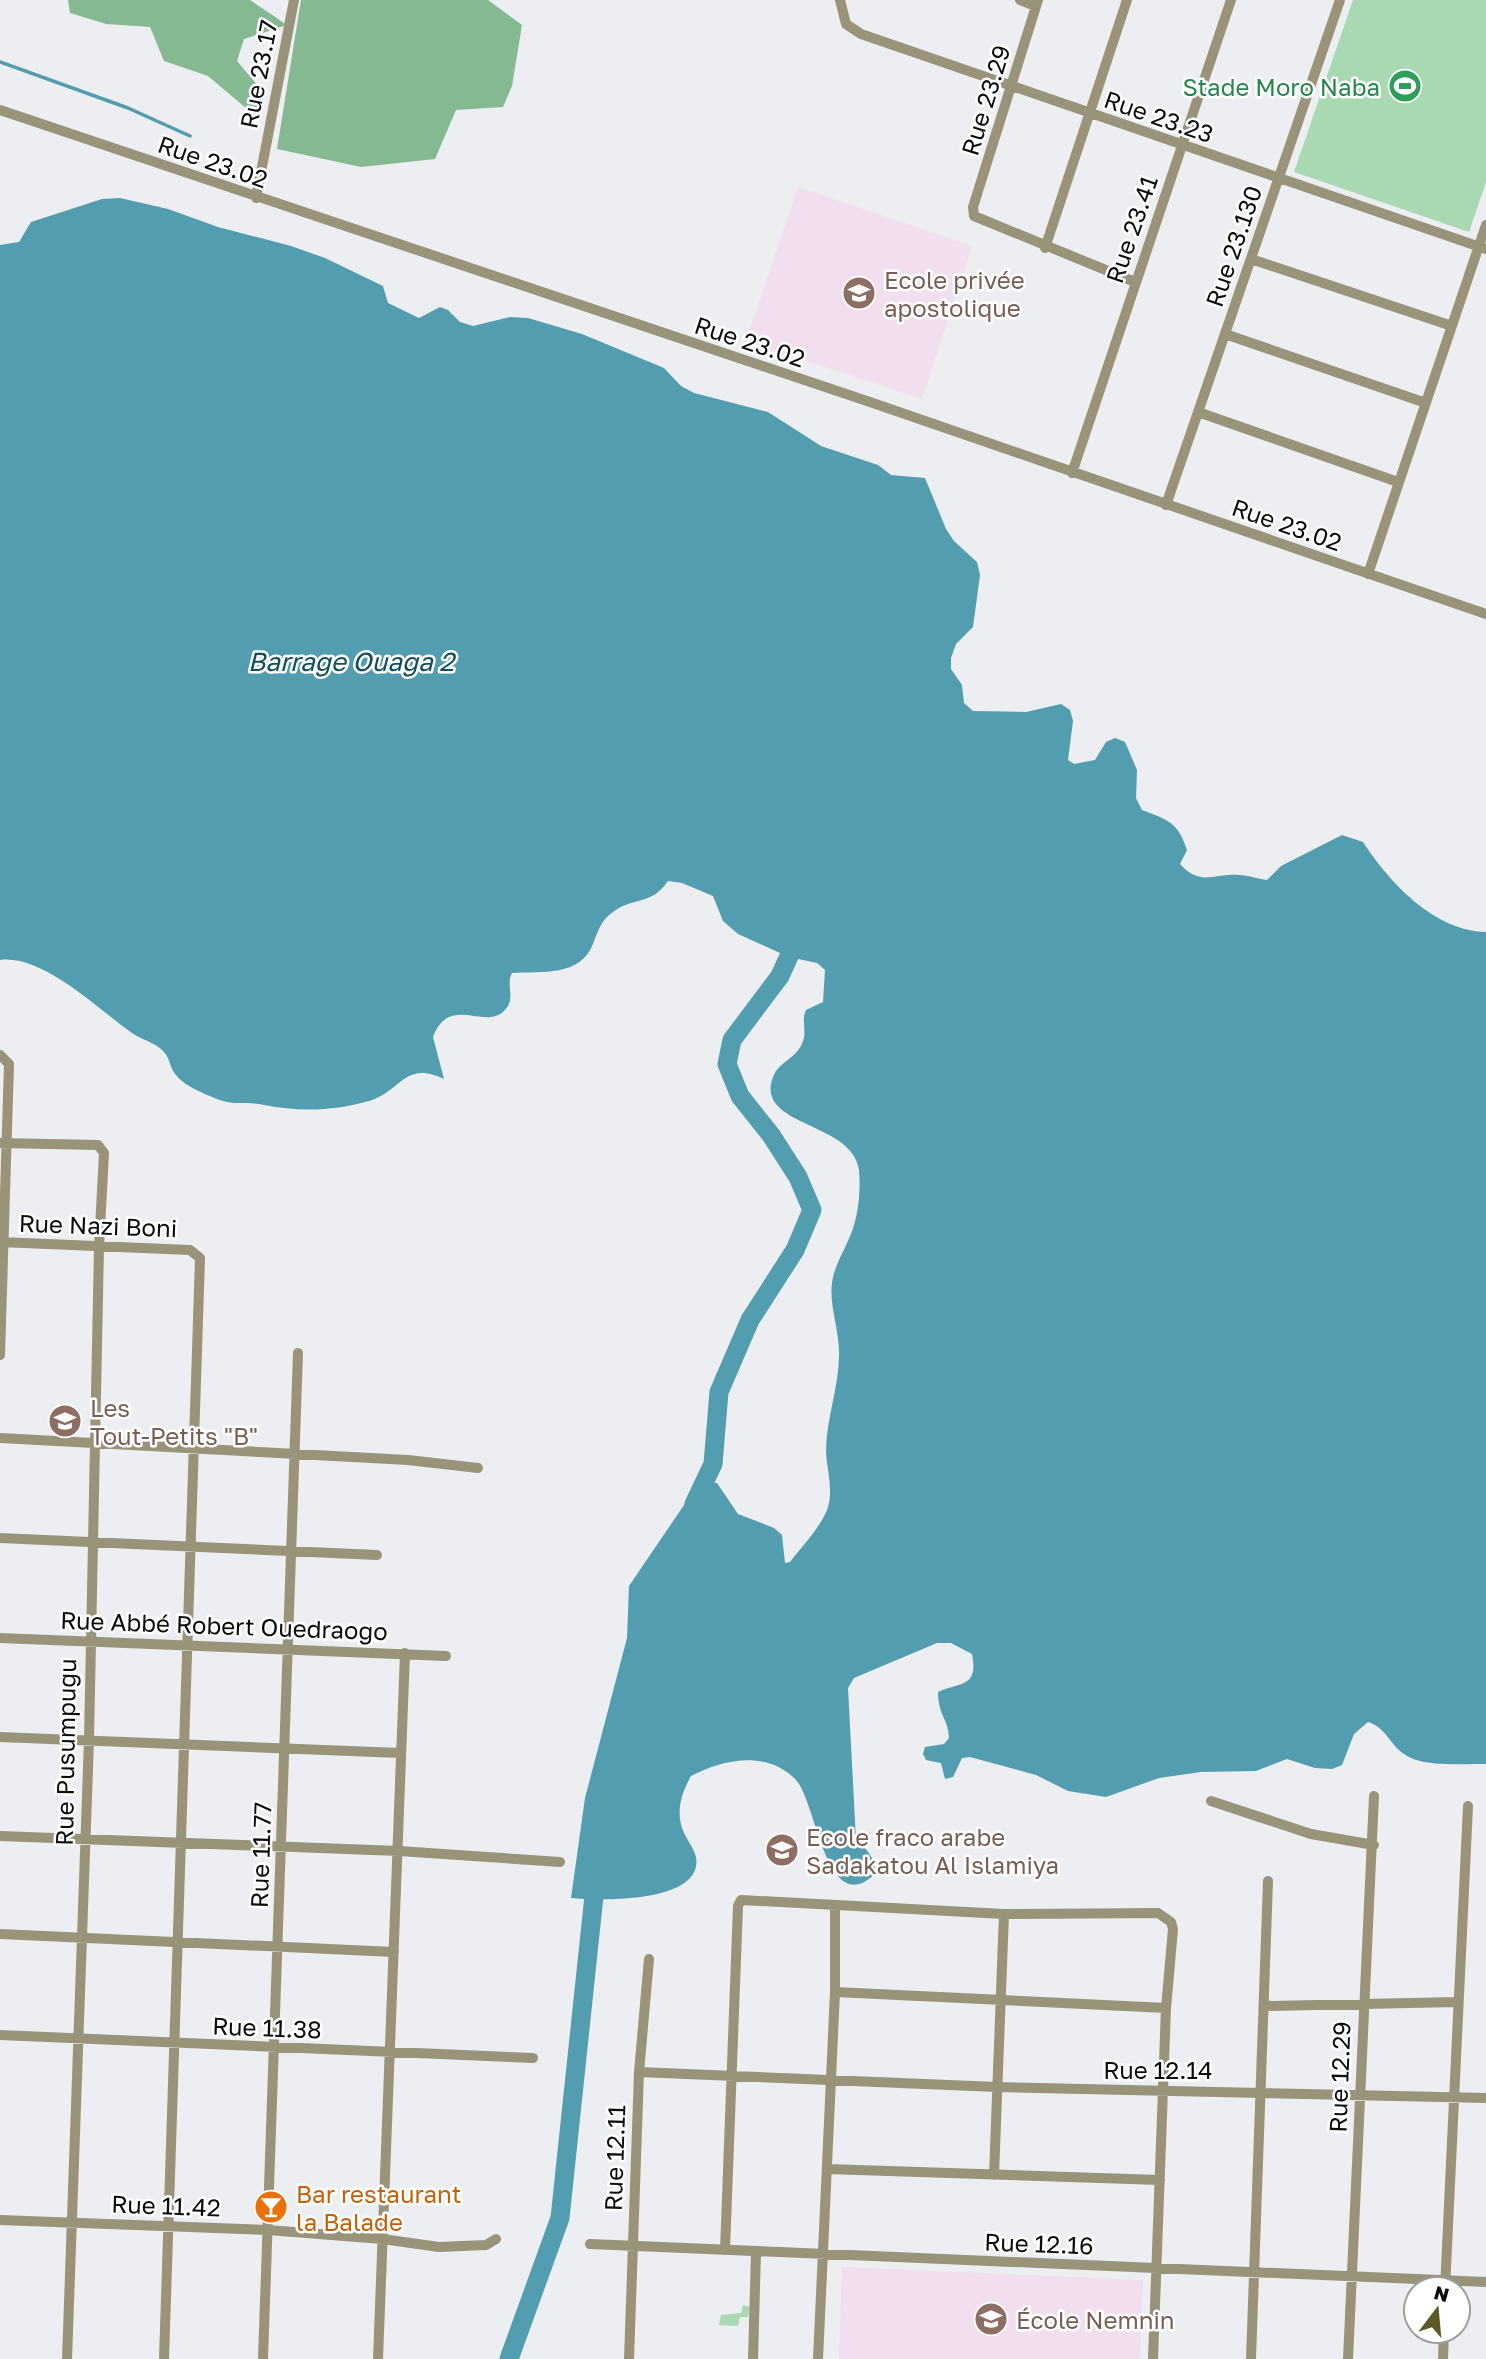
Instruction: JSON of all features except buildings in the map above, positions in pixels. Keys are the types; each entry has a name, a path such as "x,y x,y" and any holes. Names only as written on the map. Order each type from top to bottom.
{"street":[{"name":"Rue 23.17","path":"256,198 294,0"},
{"name":"Rue 23.23","path":"840,0 846,24 853,31 1482,248"},
{"path":"1020,0 1037,3"},
{"path":"1127,0 1045,248 1135,282"},
{"name":"Rue 23.41","path":"1072,473 1231,0"},
{"name":"Rue 23.130","path":"1166,505 1340,0"},
{"name":"Rue 23.29","path":"1037,3 973,213 977,220 1045,248"},
{"name":"Rue 23.02","path":"0,110 867,401 1486,614"},
{"path":"1368,574 1452,327 1482,248 1486,225"},
{"path":"1251,259 1452,327"},
{"path":"1225,334 1426,403"},
{"path":"1198,412 1398,482"},
{"path":"0,1055 9,1064 3,1143 0,1355"},
{"name":"Rue Pusumpugu","path":"3,1143 101,1146 104,1153 99,1247 89,1740 69,2223 67,2359"},
{"name":"Rue Nazi Boni","path":"2,1242 195,1251 200,1258 194,1448"},
{"name":"Rue 11.77","path":"263,2359 298,1353"},
{"path":"0,1438 295,1453 478,1468"},
{"path":"164,2359 194,1448"},
{"path":"0,1538 291,1549 377,1555"},
{"name":"Rue Abbé Robert Ouedraogo","path":"0,1638 446,1656"},
{"path":"378,2359 405,1653"},
{"path":"0,1737 401,1753"},
{"name":"Rue 12.29","path":"1349,2359 1363,2002 1374,1845 1374,1796"},
{"path":"1211,1801 1311,1834 1374,1845"},
{"path":"1445,2275 1468,1806"},
{"path":"0,1836 281,1846 560,1862"},
{"path":"1251,2359 1263,2091 1268,1881"},
{"path":"725,2250 739,1902 744,1899 1004,1914 1158,1913 1166,1916 1173,1929 1166,2008 1153,2359"},
{"path":"818,2359 835,1992 835,1906"},
{"path":"994,2175 1004,1914"},
{"path":"0,1934 394,1952"},
{"name":"Rue 12.11","path":"629,2359 639,2073 649,1959"},
{"path":"835,1992 1166,2008"},
{"path":"1265,2006 1457,2002"},
{"name":"Rue 11.38","path":"0,2035 175,2045 533,2058"},
{"name":"Rue 12.14","path":"639,2073 997,2087 1486,2098"},
{"path":"827,2169 1160,2180"},
{"name":"Rue 11.42","path":"0,2220 268,2230 382,2239 439,2247 486,2245 496,2239"},
{"name":"Rue 12.16","path":"590,2244 1353,2275 1402,2280"},
{"path":"753,2359 756,2252"}],"shaded area":[{"name":"Ecole privée apostolique","path":"798,187 972,246 922,399 746,341"},
{"name":"École Nemnin","path":"842,2267 1143,2280 1140,2359 839,2359"}],"green space":[{"path":"68,0 250,0 287,25 244,39 237,61 264,93 259,119 208,76 164,61 150,27 106,24 70,13"},
{"path":"301,0 488,0 522,25 512,86 503,107 456,110 435,159 361,167 277,149"},
{"name":"Stade Moro Naba","path":"1353,0 1486,0 1486,182 1469,232 1294,172"},
{"path":"743,2305 750,2307 748,2317 740,2317 738,2326 719,2325 721,2315 741,2313"}],"water":[{"name":"Barrage Ouaga 2","path":"120,198 168,209 218,227 325,258 383,286 388,303 419,318 440,307 448,310 460,322 473,326 510,317 528,318 582,334 664,368 681,386 694,393 768,412 821,446 878,465 891,475 925,478 946,529 954,541 977,562 980,575 973,627 956,644 951,658 951,669 962,685 964,703 973,711 1026,712 1061,704 1070,710 1073,721 1068,760 1074,764 1095,760 1106,742 1115,738 1125,742 1137,770 1136,798 1142,810 1176,828 1187,850 1180,864 1195,875 1242,875 1267,880 1281,866 1342,835 1363,842 1400,888 1431,914 1448,923 1486,932 1486,1764 1429,1763 1408,1757 1382,1730 1368,1722 1354,1734 1342,1765 1332,1769 1315,1768 1287,1759 1256,1771 1201,1772 1159,1778 1106,1797 1068,1791 1036,1775 970,1757 962,1758 953,1777 945,1779 941,1763 926,1760 923,1754 925,1747 944,1744 949,1738 938,1692 966,1682 973,1673 973,1665 972,1654 951,1643 937,1643 854,1678 848,1688 856,1840 870,1854 876,1873 859,1884 845,1882 834,1871 825,1854 796,1780 772,1764 745,1760 704,1770 691,1776 687,1783 680,1804 680,1818 681,1826 696,1857 694,1872 684,1884 667,1891 624,1899 571,1898 585,1798 627,1638 629,1586 699,1483 717,1483 738,1514 774,1528 782,1535 785,1563 790,1562 815,1530 829,1503 826,1452 839,1364 832,1283 856,1217 860,1189 859,1170 853,1154 840,1142 790,1115 778,1106 771,1093 776,1072 801,1047 806,1010 823,1002 825,970 817,963 789,957 738,934 723,921 713,896 682,883 668,881 649,898 628,904 609,915 600,926 587,955 579,962 547,972 512,973 510,1002 500,1014 491,1017 459,1015 449,1017 440,1024 433,1037 444,1079 420,1073 411,1075 369,1101 329,1109 304,1109 229,1102 195,1089 176,1075 161,1049 132,1033 70,986 34,966 0,960 0,245 19,242 31,222 102,199"}],"waterway":[{"path":"0,62 128,108 190,136"},
{"path":"694,1504 713,1464 719,1392 750,1320 795,1250 812,1210 798,1177 771,1135 740,1096 727,1064 732,1040 780,976 799,934"},
{"path":"509,2359 560,2218 596,1877"}],"place":[{"name":"Stade Moro Naba","path":"1405,86"},
{"name":"Ecole privée apostolique","path":"859,293"},
{"name":"Les Tout-Petits \"B\"","path":"65,1421"},
{"name":"Ecole fraco arabe Sadakatou Al Islamiya","path":"782,1850"},
{"name":"Bar restaurant la Balade","path":"271,2207"},
{"name":"École Nemnin","path":"991,2319"}]}
